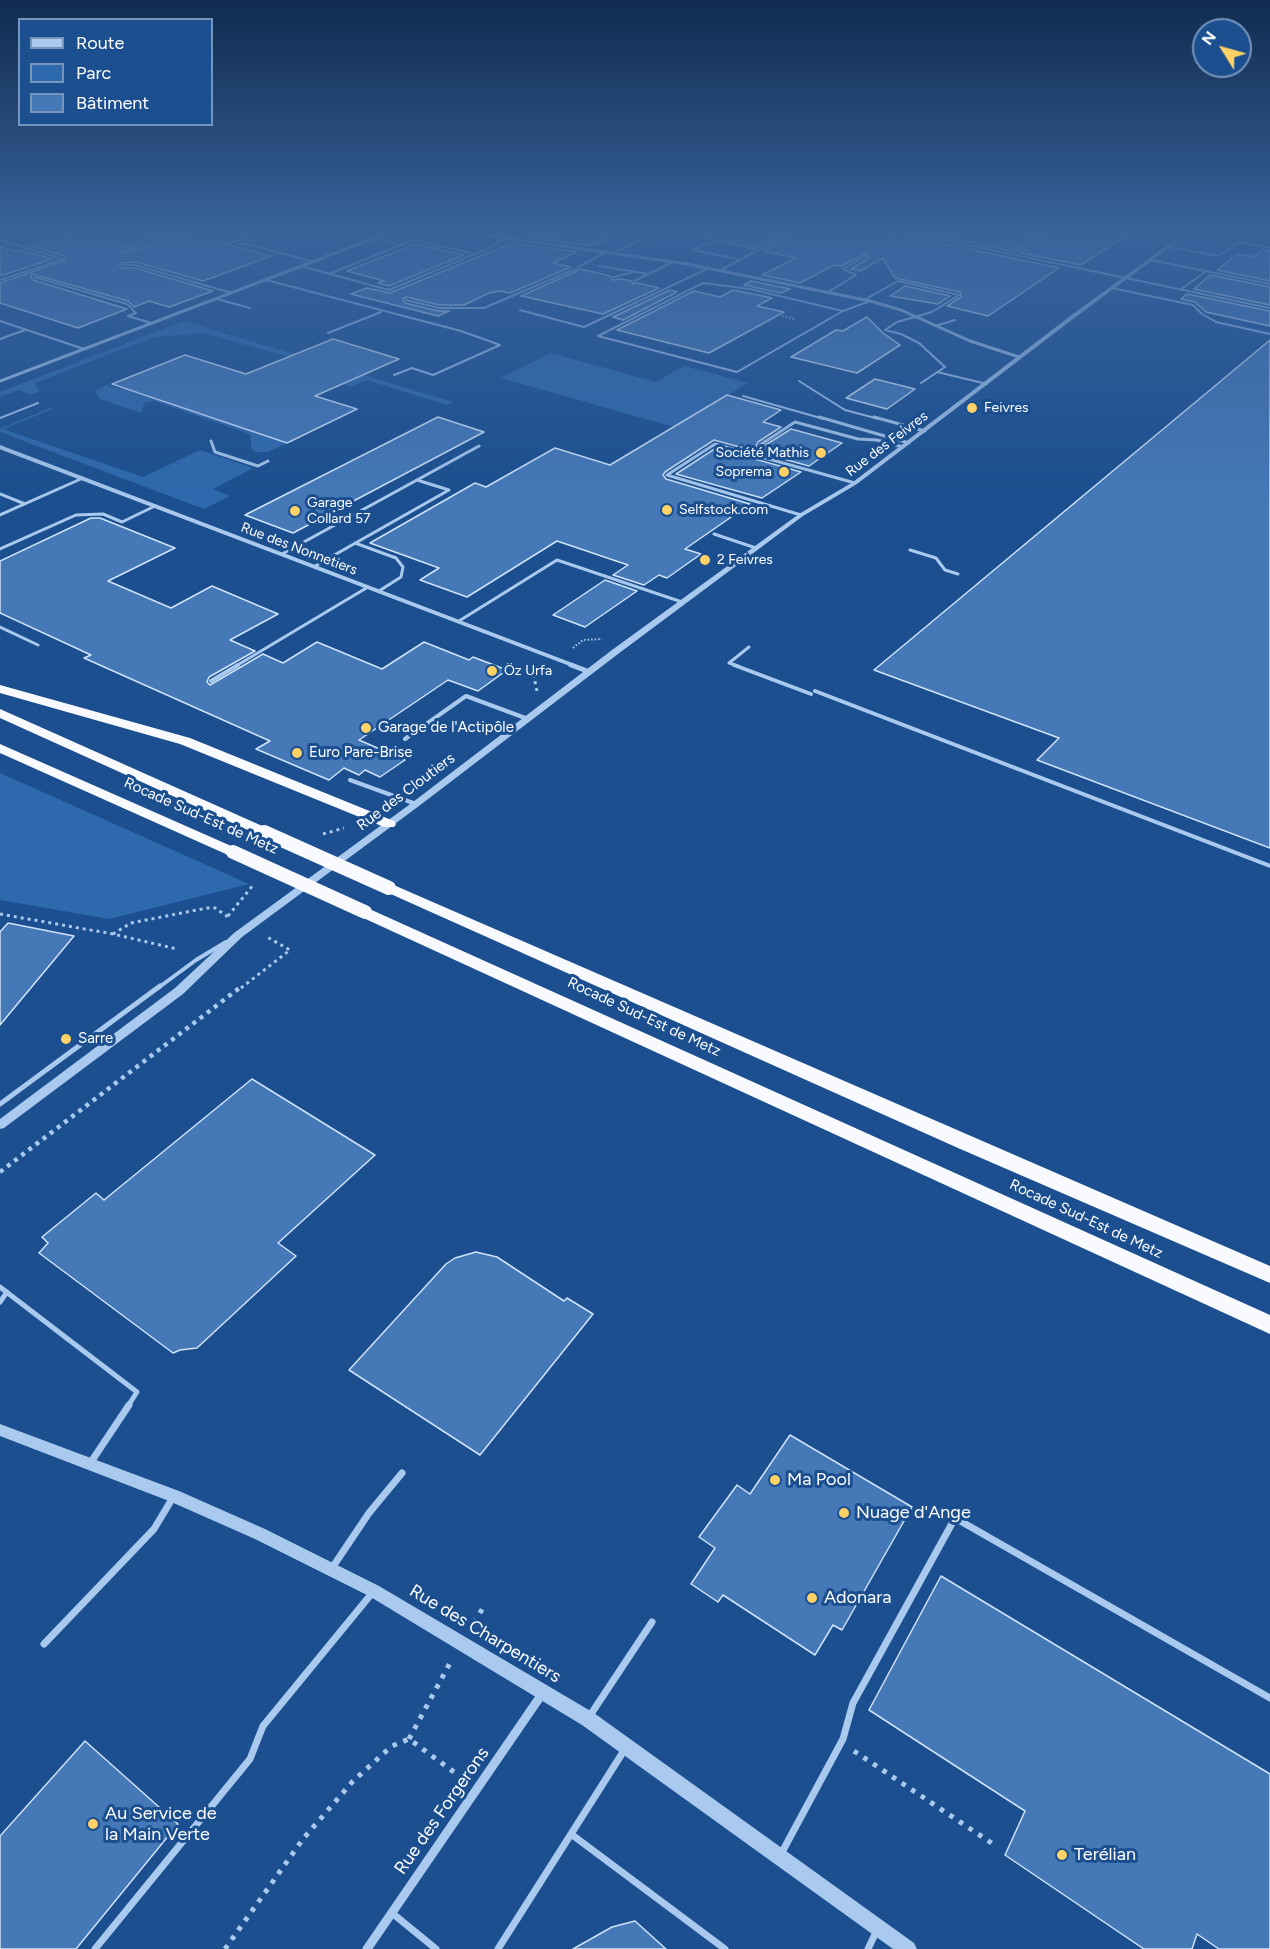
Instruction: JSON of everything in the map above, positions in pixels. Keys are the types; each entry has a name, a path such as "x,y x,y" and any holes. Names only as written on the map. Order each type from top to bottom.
{"highway":[{"path":"0,689 185,741 389,824"},
{"name":"Rocade Sud-Est de Metz","path":"0,713 965,1143 1270,1275"},
{"name":"Rocade Sud-Est de Metz","path":"0,748 1270,1325"}],"street":[{"path":"0,381 162,319"},
{"path":"920,319 970,341 1019,357"},
{"name":"Rue des Feivres","path":"590,672 801,515 855,483 1070,319"},
{"name":"Rue des Nonnetiers","path":"0,447 590,672"},
{"name":"Rue des Cloutiers","path":"0,1125 179,991 238,935 590,672"},
{"name":"Rue des Charpentiers","path":"0,1430 174,1496 332,1568 374,1591 545,1691 588,1719 908,1949"},
{"name":"Rue des Forgerons","path":"367,1949 545,1691"}],"lane":[{"path":"138,319 151,323"},
{"path":"328,333 363,319"},
{"path":"394,375 411,368 433,375 500,345 461,331 414,319"},
{"path":"554,319 584,327 601,319"},
{"path":"632,319 598,336 737,372 829,319"},
{"path":"909,319 897,322 885,330 901,334 919,343 945,366 921,383"},
{"path":"1211,319 1270,334"},
{"path":"935,326 955,320"},
{"path":"0,321 84,349"},
{"path":"0,339 25,330"},
{"path":"937,372 987,384"},
{"path":"799,381 846,410 925,431"},
{"path":"743,396 906,445"},
{"path":"0,418 38,403"},
{"path":"760,445 795,422 858,439 906,445"},
{"path":"211,441 216,452 258,466 268,461"},
{"path":"801,515 667,475 714,444 855,483"},
{"path":"282,554 479,446"},
{"path":"0,515 83,478"},
{"path":"315,567 449,490 417,480"},
{"path":"0,494 25,504"},
{"path":"0,549 76,515 102,514 122,522 155,506"},
{"path":"714,534 756,548"},
{"path":"355,543 396,558 403,567 401,577 379,591"},
{"path":"910,550 936,558 945,570 958,574"},
{"path":"459,621 557,560 682,602"},
{"path":"211,681 368,587"},
{"path":"0,627 38,645"},
{"path":"749,647 729,663 1270,866"},
{"path":"405,739 466,696 528,719"},
{"path":"350,780 416,804"},
{"name":"Rue des Cloutiers","path":"0,1104 196,960 238,935"},
{"path":"0,1287 137,1392 91,1463"},
{"path":"0,1302 7,1292"},
{"path":"332,1568 369,1513 402,1473"},
{"path":"44,1644 154,1529 174,1496"},
{"path":"780,1857 841,1742 853,1703 955,1518 1270,1698"},
{"path":"95,1949 250,1759 263,1726 374,1591"},
{"path":"588,1719 652,1622"},
{"path":"498,1949 626,1747"},
{"path":"571,1834 725,1949"},
{"path":"392,1913 436,1949"},
{"path":"868,1949 878,1928"}],"path":[{"path":"0,1172 290,950 215,908 131,923 113,934"},
{"path":"0,914 113,934 177,949"},
{"path":"474,1623 484,1606"},
{"path":"225,1949 303,1839 353,1781 393,1746 409,1739 450,1663"},
{"path":"409,1739 458,1774"},
{"path":"841,1742 996,1846"}],"green space":[{"path":"184,321 453,402 447,405 367,380 351,387 335,382 338,371 204,333 154,337 35,383 39,391 31,395 18,390 0,397 0,392"},
{"path":"551,353 656,382 684,366 748,383 674,427 501,378"},
{"path":"106,385 123,388 287,443 268,452 255,452 252,450 250,434 154,401 145,402 141,413 100,399 95,391"},
{"path":"50,408 53,409 3,429 143,477 200,450 253,468 213,489 230,496 204,509 0,432 0,429"},
{"path":"0,773 249,884 109,919 0,900"}],"building":[{"path":"50,319 101,319 78,328"},
{"path":"639,319 771,319 709,353 617,330"},
{"path":"864,319 869,319 900,345 857,373 791,357 836,330 843,331"},
{"path":"1238,319 1270,319 1270,326"},
{"path":"333,339 399,359 315,396 357,409 287,443 112,384 185,355 246,374"},
{"path":"1270,340 1270,848 1037,760 1059,738 874,670"},
{"path":"875,379 915,389 887,409 846,398"},
{"path":"727,395 781,410 763,422 781,427 758,442 756,446 759,449 791,429 842,443 809,466 714,440 665,472 663,475 666,479 750,504 685,549 701,554 667,578 659,575 644,585 613,575 628,565 557,541 467,597 420,580 439,568 370,543 475,483 486,487 555,448 610,465"},
{"path":"438,417 484,432 293,533 245,515"},
{"path":"716,448 801,472 762,498 676,474"},
{"path":"91,518 100,518 175,548 108,581 171,608 212,586 278,614 230,640 255,651 209,677 207,682 210,685 263,654 283,663 317,642 382,669 424,642 469,660 473,657 507,670 478,691 448,680 359,740 405,760 380,777 365,770 359,775 344,768 329,780 256,749 270,741 84,658 91,655 0,613 0,561"},
{"path":"605,580 637,591 585,627 553,615"},
{"path":"8,923 74,936 0,1025 0,932"},
{"path":"252,1079 375,1155 278,1243 296,1256 197,1348 173,1353 39,1253 48,1243 42,1237 96,1193 104,1200"},
{"path":"476,1252 497,1257 564,1301 567,1298 593,1314 480,1455 349,1370 446,1264 455,1258"},
{"path":"790,1435 912,1507 842,1630 833,1625 815,1655 723,1595 718,1602 691,1584 715,1548 699,1537 737,1485 750,1494"},
{"path":"941,1576 1270,1774 1270,1949 1219,1949 1197,1934 1192,1949 1144,1949 1005,1855 1025,1811 869,1710"},
{"path":"85,1741 178,1824 76,1949 0,1949 0,1836"},
{"path":"635,1921 666,1949 573,1949 612,1927"}],"place":[{"name":"Feivres","path":"972,408"},
{"name":"Société Mathis","path":"821,453"},
{"name":"Soprema","path":"784,472"},
{"name":"Selfstock.com","path":"667,510"},
{"name":"Garage Collard 57","path":"295,511"},
{"name":"2 Feivres","path":"705,560"},
{"name":"Öz Urfa","path":"492,671"},
{"name":"Garage de l'Actipôle","path":"366,728"},
{"name":"Euro Pare-Brise","path":"297,753"},
{"name":"Sarre","path":"66,1039"},
{"name":"Ma Pool","path":"775,1480"},
{"name":"Nuage d'Ange","path":"844,1513"},
{"name":"Adonara","path":"812,1598"},
{"name":"Au Service de la Main Verte","path":"93,1824"},
{"name":"Terélian","path":"1062,1855"}]}
